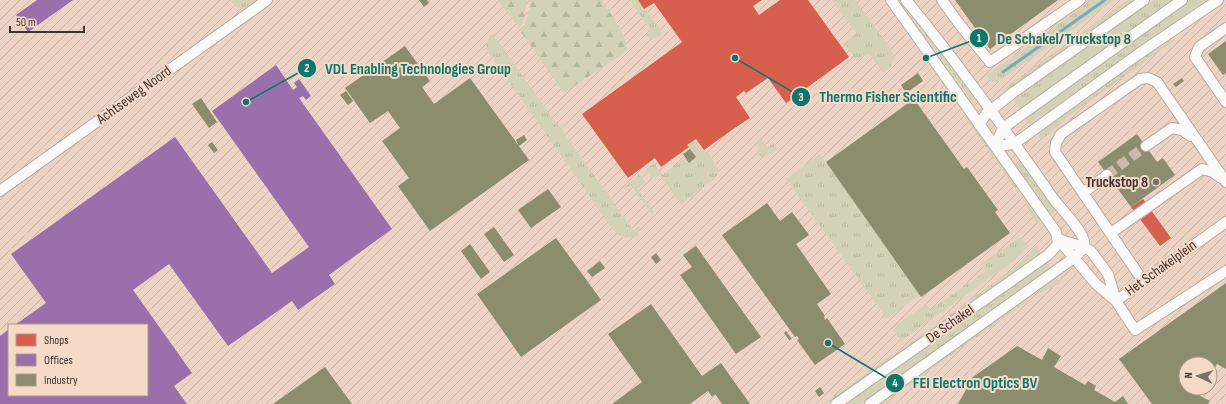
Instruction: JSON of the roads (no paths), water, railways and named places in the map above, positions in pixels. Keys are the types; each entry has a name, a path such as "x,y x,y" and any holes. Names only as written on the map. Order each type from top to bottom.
{"street":[{"name":"Achtseweg Noord","path":"0,191 267,0"},
{"path":"891,0 943,83 995,146 1056,232 1058,239 1096,284 1116,301"},
{"path":"906,0 991,110 1014,144 1081,233 1084,242 1083,247"},
{"path":"942,0 990,62 1080,0"},
{"path":"979,125 986,114 991,110 1144,0"},
{"path":"995,146 1003,128 1182,0"},
{"path":"995,146 1014,144 1137,55 1218,0"},
{"path":"1226,28 1199,47 1195,57 1226,102"},
{"path":"1143,281 1055,152 1056,143 1062,134 1140,79 1148,78 1156,82 1226,182"},
{"path":"1146,146 1172,128 1182,130 1198,141"},
{"path":"1111,233 1202,169 1213,172 1226,182"},
{"path":"1083,193 1107,175"},
{"name":"Het Schakelplein","path":"1226,222 1116,301 1135,330 1226,271"},
{"path":"1058,239 1091,251 1108,274 1116,301"},
{"name":"De Schakel","path":"836,404 1048,255 1056,247 1058,239"},
{"name":"De Schakel","path":"870,404 1075,258 1083,247"}],"waterway":[{"path":"1003,72 1105,0"}],"tunnel":[{"path":"1107,175 1146,146"}],"place":[{"name":"Thermo Fisher Scientific","path":"735,58"},
{"name":"De Schakel/Truckstop 8","path":"926,58"},
{"name":"VDL Enabling Technologies Group","path":"246,102"},
{"name":"Truckstop 8","path":"1156,182"},
{"name":"FEI Electron Optics BV","path":"828,343"}]}
